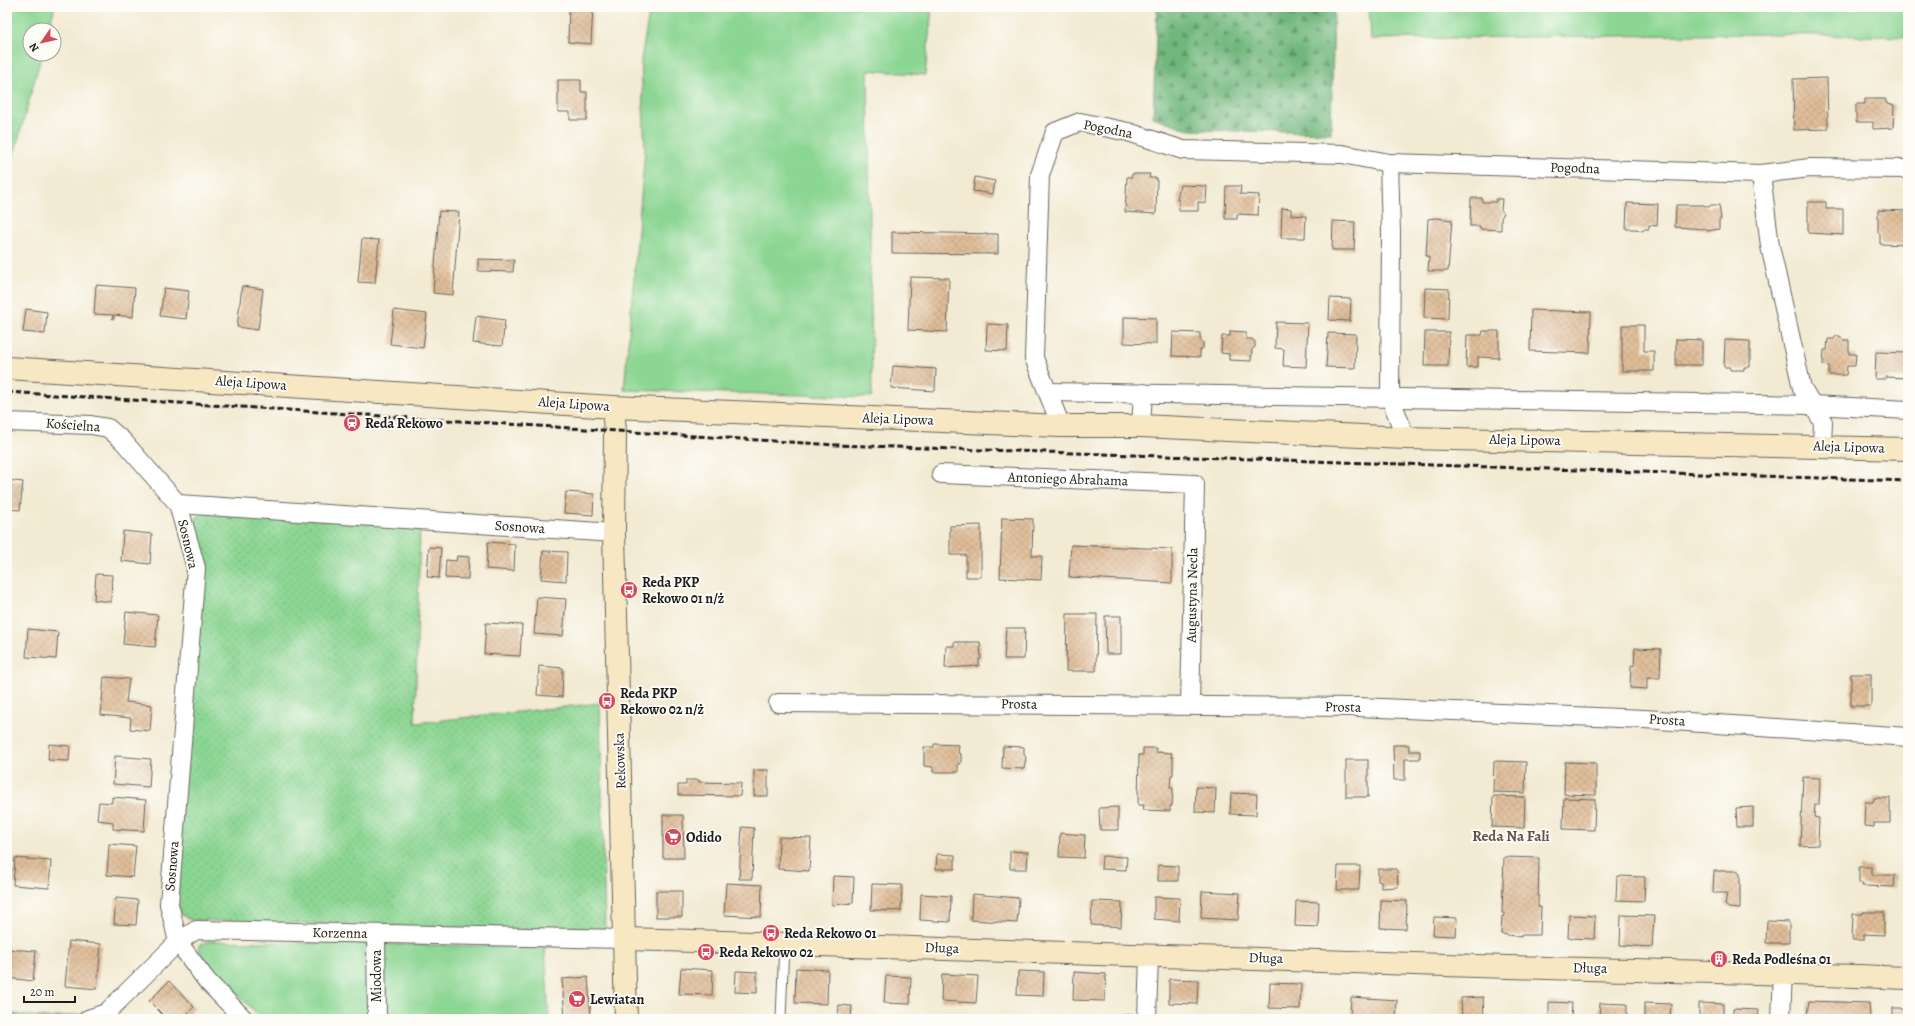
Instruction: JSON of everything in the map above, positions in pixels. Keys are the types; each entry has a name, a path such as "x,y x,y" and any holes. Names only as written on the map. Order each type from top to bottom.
{"street":[{"name":"Pogodna","path":"1061,426 1034,358 1040,175 1055,132 1080,122 1128,132 1183,150 1342,154 1389,163 1761,174 1810,168 1908,169"},
{"path":"1389,163 1391,232 1390,397 1406,438"},
{"path":"1761,174 1772,254 1802,388 1823,422 1822,446"},
{"name":"Aleja Lipowa","path":"7,368 613,407 1061,426 1141,426 1406,438 1908,449"},
{"path":"1048,392 1812,405 1908,410"},
{"path":"1141,426 1143,393"},
{"name":"Rekowska","path":"613,407 615,432 614,533 626,1019"},
{"name":"Kościelna","path":"7,422 91,425 108,428 123,441 178,504"},
{"name":"Antoniego Abrahama","path":"941,474 1195,484"},
{"name":"Augustyna Necla","path":"1190,705 1195,484"},
{"name":"Sosnowa","path":"244,1019 207,981 178,942 169,904 196,568 178,504 614,533"},
{"name":"Prosta","path":"778,703 1357,707 1636,718 1908,737"},
{"name":"Korzenna","path":"88,1019 106,1013 178,942 196,930 624,939"},
{"name":"Miodowa","path":"376,934 377,1019"},
{"name":"Długa","path":"624,939 1149,954 1506,967 1783,972 1908,978"},
{"path":"1147,1019 1149,954"},
{"path":"1781,1019 1783,972"}],"lane":[{"path":"781,1019 784,943"}],"green space":[{"path":"7,7 55,7 50,22 22,22 22,62 40,62 7,179"},
{"path":"650,7 932,7 925,75 868,70 872,397 624,390 645,151 641,60"},
{"path":"1157,7 1334,7 1331,133 1190,130 1153,117"},
{"path":"1369,7 1908,7 1908,37 1769,34 1371,39"},
{"path":"208,510 420,527 415,723 600,703 605,932 190,920 181,914 177,905 192,534 197,517"},
{"path":"207,941 545,947 549,1019 262,1019 201,957 198,947"},
{"path":"107,1011 114,1019 7,1019 7,1013 49,1018"}],"building":[{"path":"569,7 593,7 591,44 568,42"},
{"path":"1827,78 1828,129 1794,130 1793,79"},
{"path":"558,80 581,80 581,92 587,92 587,120 570,120 570,112 558,112"},
{"path":"1865,99 1885,99 1887,104 1894,105 1893,128 1873,129 1873,122 1856,122 1856,104 1865,104"},
{"path":"1132,174 1150,174 1149,178 1157,178 1156,214 1125,212 1127,177 1132,177"},
{"path":"975,177 995,181 993,194 973,191"},
{"path":"1180,185 1207,186 1206,203 1198,202 1198,211 1179,211 1179,200 1177,200"},
{"path":"1226,186 1241,186 1240,194 1259,195 1258,215 1237,214 1237,219 1225,219"},
{"path":"1471,198 1482,198 1482,202 1496,202 1496,199 1502,199 1501,210 1504,213 1501,218 1501,230 1480,229 1480,226 1470,226"},
{"path":"1808,202 1826,202 1826,209 1843,209 1843,235 1808,233"},
{"path":"1627,203 1658,204 1657,226 1649,225 1649,229 1642,231 1636,229 1626,229"},
{"path":"1676,205 1703,205 1709,207 1711,205 1719,205 1721,219 1719,220 1719,229 1707,231 1705,229 1675,227"},
{"path":"1282,208 1291,209 1291,215 1306,216 1305,238 1281,238"},
{"path":"1878,210 1907,211 1908,245 1880,244 1880,233 1878,233"},
{"path":"439,211 459,212 453,295 433,293"},
{"path":"1436,218 1452,220 1448,271 1428,271 1429,256 1426,256 1428,219"},
{"path":"1333,221 1355,222 1354,250 1332,250"},
{"path":"892,232 998,234 998,254 892,253"},
{"path":"362,239 379,240 375,283 358,282"},
{"path":"478,259 514,260 513,272 478,271"},
{"path":"910,277 949,278 947,332 908,330"},
{"path":"96,285 135,288 133,317 114,315 114,319 112,319 113,315 94,314"},
{"path":"242,286 263,289 258,330 237,327"},
{"path":"164,288 189,291 186,319 160,316"},
{"path":"1425,288 1449,289 1448,319 1424,318"},
{"path":"1330,298 1351,299 1350,321 1329,320"},
{"path":"26,309 47,312 45,334 23,332"},
{"path":"394,310 427,314 423,348 390,344"},
{"path":"1531,310 1591,312 1590,353 1530,351"},
{"path":"476,316 505,320 502,346 473,343"},
{"path":"1124,317 1156,318 1156,344 1124,343"},
{"path":"1276,322 1308,323 1306,367 1283,366 1284,349 1275,348"},
{"path":"987,324 1008,325 1007,351 986,350"},
{"path":"1622,325 1644,325 1644,351 1654,351 1654,371 1622,371"},
{"path":"1230,331 1246,332 1246,339 1252,339 1255,342 1255,347 1252,349 1251,361 1229,360 1229,354 1221,353 1222,336 1230,336"},
{"path":"1483,331 1499,331 1499,358 1478,357 1478,367 1466,367 1467,335 1482,335"},
{"path":"1173,332 1200,333 1200,340 1203,342 1203,348 1200,350 1200,357 1172,356"},
{"path":"1425,332 1449,332 1448,366 1424,366"},
{"path":"1328,333 1356,334 1355,368 1326,367"},
{"path":"1836,336 1840,336 1843,340 1849,340 1849,354 1856,354 1855,366 1847,366 1846,375 1829,375 1829,366 1823,365 1824,350 1827,350 1828,339 1834,339"},
{"path":"1676,339 1702,340 1702,365 1676,365"},
{"path":"1725,340 1750,341 1750,367 1744,367 1744,370 1730,370 1730,367 1724,367"},
{"path":"1876,352 1906,353 1906,378 1886,377 1886,379 1875,379"},
{"path":"893,366 936,369 935,391 891,388"},
{"path":"7,480 23,482 20,510 7,509"},
{"path":"566,492 594,494 593,515 564,513"},
{"path":"1002,518 1033,519 1032,556 1042,556 1041,580 1000,578"},
{"path":"981,525 981,577 966,577 966,555 950,555 950,526"},
{"path":"7,530 9,531 8,542 7,542"},
{"path":"123,531 152,534 150,564 121,561"},
{"path":"488,542 515,544 514,571 486,569"},
{"path":"1071,545 1172,549 1172,583 1069,577"},
{"path":"429,547 441,548 439,578 427,577"},
{"path":"543,551 567,552 566,581 541,579"},
{"path":"457,556 469,557 468,579 445,578 446,560 456,561"},
{"path":"96,574 112,575 111,602 94,600"},
{"path":"537,597 566,599 563,636 534,634"},
{"path":"126,612 158,615 155,647 123,644"},
{"path":"1067,614 1097,614 1096,671 1066,671"},
{"path":"1105,616 1121,616 1121,654 1106,654"},
{"path":"486,623 522,625 520,656 484,654"},
{"path":"1006,628 1025,628 1024,659 1004,659"},
{"path":"28,629 58,632 56,659 26,657"},
{"path":"954,642 980,642 981,659 979,659 979,666 945,668 946,646 954,646"},
{"path":"1635,648 1661,649 1660,678 1647,678 1647,689 1630,688 1631,666 1634,666"},
{"path":"539,666 563,668 562,697 537,695"},
{"path":"1851,674 1871,674 1871,706 1851,706"},
{"path":"104,677 129,679 126,702 152,705 150,731 130,729 131,718 101,715"},
{"path":"49,744 70,746 69,761 48,760"},
{"path":"934,744 959,745 958,753 961,754 961,763 958,764 958,772 933,772 933,767 924,766 924,747 934,747"},
{"path":"1393,745 1409,745 1409,751 1420,751 1420,759 1405,759 1405,780 1394,780"},
{"path":"1003,746 1024,747 1024,755 1026,757 1024,769 1002,768"},
{"path":"1143,748 1156,748 1156,752 1172,753 1173,775 1171,775 1170,788 1173,788 1172,806 1170,806 1170,811 1143,810 1144,805 1138,805 1139,755 1143,755"},
{"path":"115,756 151,759 149,787 113,784"},
{"path":"1346,760 1368,760 1368,797 1346,797"},
{"path":"1494,761 1526,762 1525,793 1493,792"},
{"path":"1565,762 1596,763 1596,795 1564,794"},
{"path":"754,770 768,770 768,796 754,796"},
{"path":"1803,777 1820,778 1819,805 1815,805 1814,817 1819,818 1818,845 1800,846"},
{"path":"686,780 699,780 699,782 741,783 740,796 678,795 678,785 686,785"},
{"path":"1196,787 1216,788 1215,813 1195,812"},
{"path":"1231,793 1257,794 1256,815 1230,814"},
{"path":"1493,796 1525,797 1524,828 1492,827"},
{"path":"112,797 146,800 144,831 113,829 113,822 97,820 99,802 112,803"},
{"path":"1564,798 1595,799 1594,830 1563,829"},
{"path":"1874,798 1890,798 1890,823 1874,823 1874,827 1864,826 1865,802 1873,802"},
{"path":"1118,807 1118,830 1100,830 1099,808"},
{"path":"1753,807 1753,827 1737,827 1736,808"},
{"name":"Odido","path":"663,815 683,815 684,858 663,858"},
{"path":"742,827 754,828 752,879 739,879"},
{"path":"1060,833 1085,835 1084,858 1059,857"},
{"path":"779,837 811,838 809,871 778,869"},
{"path":"109,844 136,846 133,877 107,875"},
{"path":"1010,851 1028,852 1027,869 1010,869"},
{"path":"937,854 955,855 955,869 936,869"},
{"path":"1102,856 1127,857 1126,870 1101,869"},
{"path":"1504,857 1539,858 1538,907 1541,907 1540,935 1521,935 1521,937 1501,934 1502,916 1505,916 1505,913 1502,913"},
{"path":"15,858 51,861 49,888 13,885"},
{"path":"1158,865 1178,866 1178,881 1158,881"},
{"path":"1338,866 1360,866 1359,890 1337,890"},
{"path":"1859,867 1872,867 1872,875 1895,875 1894,887 1862,886 1863,883 1859,883"},
{"path":"1378,869 1397,869 1398,887 1381,888 1381,882 1378,881"},
{"path":"1714,871 1738,871 1740,874 1740,909 1729,908 1725,905 1727,893 1713,893"},
{"path":"833,876 854,877 853,903 832,905"},
{"path":"1617,876 1645,877 1644,901 1616,900"},
{"path":"726,883 762,885 761,917 724,915"},
{"path":"872,884 902,885 901,911 871,910"},
{"path":"656,891 682,891 682,917 656,917"},
{"path":"1202,891 1240,893 1238,920 1201,918"},
{"path":"921,894 951,896 950,922 920,920"},
{"path":"972,894 1019,898 1017,923 971,920"},
{"path":"1154,897 1180,898 1179,921 1154,919"},
{"path":"116,898 138,900 136,925 114,924"},
{"path":"1381,900 1407,901 1406,929 1380,928"},
{"path":"1092,901 1122,902 1121,927 1091,925"},
{"path":"1296,901 1319,902 1318,927 1295,926"},
{"path":"1863,912 1884,912 1884,935 1864,934 1864,940 1852,940 1853,914 1863,914"},
{"path":"1569,915 1595,916 1594,939 1568,938"},
{"path":"1621,915 1654,916 1652,947 1620,945"},
{"path":"1434,917 1457,918 1456,936 1433,935"},
{"path":"1767,921 1789,922 1789,943 1766,943"},
{"path":"1906,937 1908,937 1908,949 1905,949"},
{"path":"69,941 101,944 97,989 65,986"},
{"path":"7,949 36,951 33,981 7,978"},
{"name":"Reda Podleśna 01","path":"1713,957 1724,957 1724,961 1713,961"},
{"path":"681,968 713,970 712,995 679,994"},
{"path":"796,968 828,970 827,1004 795,1003"},
{"path":"736,971 757,972 757,993 735,992"},
{"path":"1018,971 1044,972 1043,996 1017,995"},
{"path":"1074,972 1106,974 1105,1001 1073,1000"},
{"path":"942,974 978,976 976,1003 941,1001"},
{"path":"886,976 911,977 910,1004 884,1003"},
{"name":"Lewiatan","path":"588,977 591,1019 565,1019 562,979"},
{"path":"1169,979 1198,980 1197,1004 1169,1003"},
{"path":"169,981 194,1007 182,1019 167,1019 149,1001"},
{"path":"1270,983 1301,984 1300,1009 1269,1008"},
{"path":"1351,997 1397,1000 1396,1019 1350,1019"},
{"path":"1483,997 1484,1019 1462,1019 1461,998"},
{"path":"1809,1001 1869,1003 1870,1016 1869,1019 1809,1019 1807,1014"},
{"path":"1549,1002 1572,1003 1571,1019 1549,1019"},
{"path":"1600,1003 1627,1004 1627,1019 1599,1019"},
{"path":"1644,1003 1671,1004 1670,1019 1644,1019"},
{"path":"1699,1003 1723,1004 1723,1019 1699,1019"},
{"path":"839,1005 852,1006 851,1019 838,1019"},
{"path":"1893,1008 1908,1008 1908,1019 1893,1019"},
{"path":"1733,1009 1759,1010 1758,1019 1733,1019"},
{"path":"1123,1015 1136,1015 1136,1019 1123,1019"}],"railway":[{"path":"7,392 836,445 1908,481"}],"place":[{"name":"Reda Rekowo","path":"352,423"},
{"name":"Reda PKP Rekowo 01 n/ż","path":"629,590"},
{"name":"Reda PKP Rekowo 02 n/ż","path":"607,701"},
{"name":"Odido","path":"673,837"},
{"name":"Reda Rekowo 01","path":"771,933"},
{"name":"Reda Rekowo 02","path":"706,952"},
{"name":"Reda Podleśna 01","path":"1719,959"},
{"name":"Lewiatan","path":"577,999"}],"district":[{"name":"Reda Na Fali","path":"1511,836"}]}
